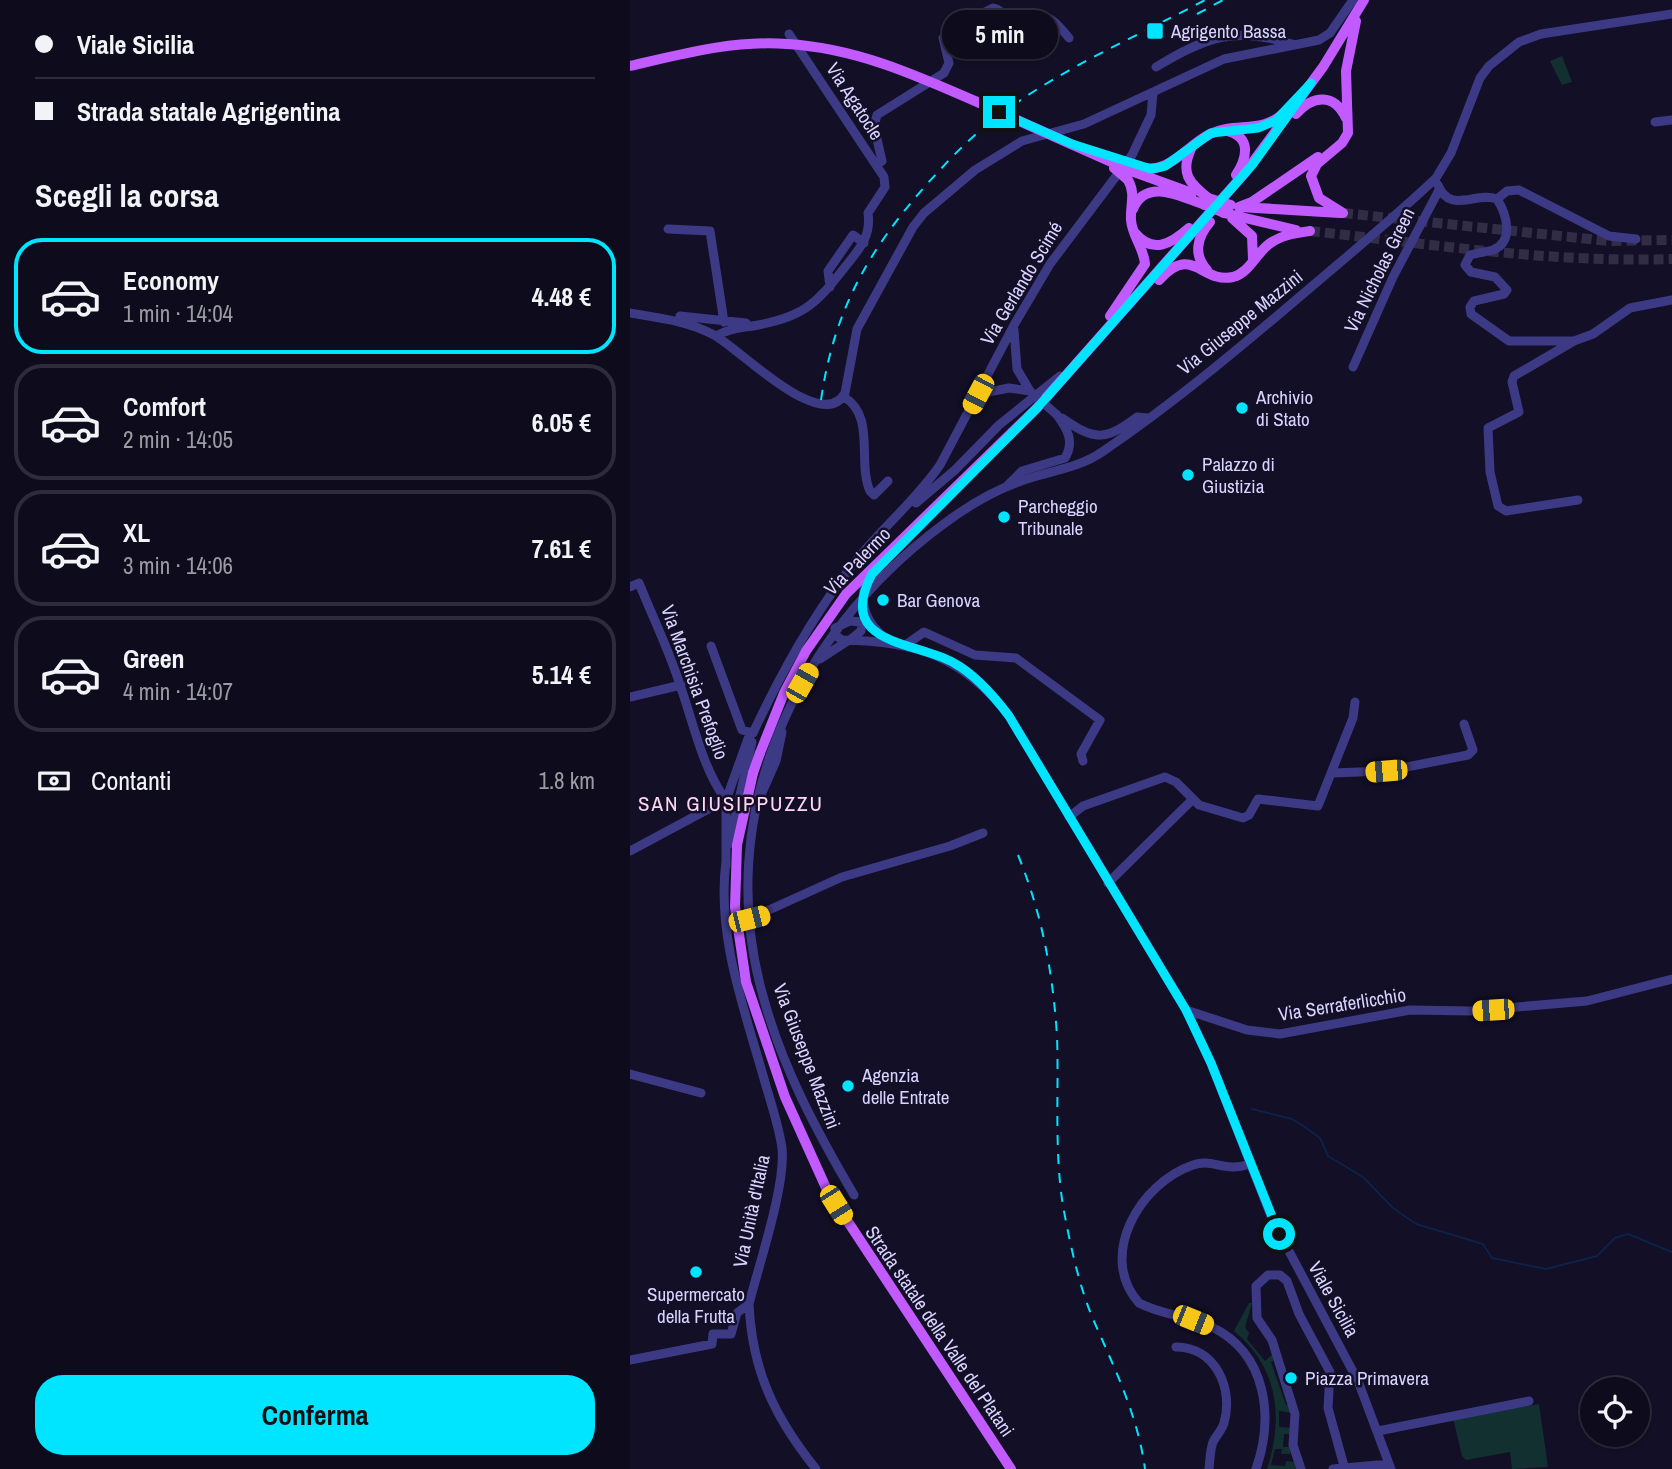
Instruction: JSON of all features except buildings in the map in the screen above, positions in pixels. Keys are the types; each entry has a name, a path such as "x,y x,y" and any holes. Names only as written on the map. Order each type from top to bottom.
{"main road":[{"name":"Via Palermo","path":"759,770 759,755 784,693 828,618 868,572 973,472 1221,205 1323,67 1360,1"},
{"path":"1132,211 1140,197 1153,191 1221,205 1343,213 1319,198 1311,184 1317,164 1346,138 1346,71 1360,1"},
{"path":"630,66 720,46 775,43 818,47 876,60 925,79 1134,173 1221,205 1266,225 1310,232 1287,235 1271,242 1250,265 1232,277 1212,274 1192,264 1178,264 1168,270 1034,417 1004,448 973,472"},
{"path":"1072,144 1117,170 1134,173 1160,168 1221,130 1258,128 1275,121 1311,83"},
{"path":"1262,153 1302,108 1314,99 1335,103 1348,121"},
{"path":"1135,233 1151,245 1169,244 1221,205 1247,154 1244,142 1237,134 1221,130"},
{"path":"1192,147 1185,165 1187,178 1221,205 1252,236 1255,248 1250,265"},
{"path":"1221,205 1252,202 1336,147"},
{"path":"1084,353 1142,273 1144,256 1135,233 1132,211 1134,173"},
{"path":"1212,274 1200,260 1199,241 1205,227 1232,198 1244,174"},
{"name":"Strada statale della Valle del Platani","path":"759,770 737,845 734,876 739,946 758,1023 804,1143 827,1190 1011,1469"}],"street":[{"path":"844,397 853,342 863,316 924,213 996,155 1022,141 1084,124 1224,59 1294,45 1327,35 1360,1"},
{"path":"716,336 726,330 762,325 808,309 830,287 864,243 870,224 868,213 885,187 884,177 876,165 881,161 874,126 877,115 944,74 949,63 943,38 951,29 993,8 1002,11 1011,24 1017,26 1041,17 1050,18 1069,38"},
{"name":"Via Giuseppe Mazzini","path":"854,1195 821,1139 772,1026 762,993 749,919 750,854 760,796 759,755 782,726 835,628 863,597 942,525 1006,488 1095,457 1263,329 1436,178 1451,153 1480,78 1489,66 1518,42 1541,34 1672,14"},
{"name":"Via Agatocle","path":"789,34 876,165"},
{"path":"1156,67 1210,38 1254,36 1294,45"},
{"name":"Via Gerlando Scimé","path":"888,523 926,485 940,465 1014,325 1075,227 1132,155 1152,115 1153,93"},
{"path":"1655,122 1672,120"},
{"path":"1436,178 1439,190 1455,201 1489,196 1497,199 1506,216 1503,240 1496,248 1470,255 1465,265 1471,272 1495,277 1507,290 1504,294 1474,300 1470,307 1471,314 1509,341 1574,341"},
{"name":"Via Nicholas Green","path":"1353,367 1392,276 1439,190"},
{"path":"1497,199 1507,191 1519,190 1609,236 1636,239"},
{"path":"668,229 710,231 724,322"},
{"path":"1578,500 1502,511 1498,506 1490,472 1486,436 1490,425 1519,412 1511,383 1514,376 1574,341 1593,334 1630,307 1672,300"},
{"path":"630,313 687,323 716,336 800,398 825,406 844,397"},
{"path":"661,318 675,315 762,325"},
{"path":"1014,325 1017,369 1030,391 1057,415 1083,431 1102,437 1116,433 1137,417 1148,418"},
{"path":"888,523 955,470 999,425 1040,395 1084,353"},
{"path":"978,394 1009,388 1030,391"},
{"path":"844,397 852,402 861,419 870,491 874,495 888,481"},
{"path":"1006,488 1022,471 1065,458 1070,444 1069,437 1057,415"},
{"path":"850,640 865,624 863,597 872,574 926,516"},
{"name":"Via Unità d'Italia","path":"816,1469 791,1438 771,1404 753,1342 750,1304 780,1178 782,1156 777,1126 736,985 725,909 726,800 731,783 759,755 749,736 754,733 783,668 838,584 888,523"},
{"name":"Via Marchisia Prefoglio","path":"630,587 639,583 681,685 704,762 726,800"},
{"path":"900,645 865,624 850,621 835,628 838,638 900,645 924,632 975,655 1016,658 1100,720 1081,754 1083,761"},
{"name":"Via Giuseppe Mazzini","path":"811,668 830,650 850,640"},
{"name":"Viale Sicilia","path":"900,645 953,662 993,696 1009,716 1186,1010 1211,1063 1285,1247 1358,1381 1388,1462"},
{"path":"711,646 742,730 754,733"},
{"path":"630,697 681,685"},
{"path":"1069,817 1083,806 1165,777 1176,782 1192,800 1244,818 1249,815 1258,799 1318,806 1353,718 1355,702"},
{"path":"1332,773 1386,771 1468,755 1473,750 1464,724"},
{"name":"Via Unità d'Italia","path":"726,866 738,791 759,770"},
{"path":"717,788 731,783"},
{"path":"630,851 738,791"},
{"path":"726,800 729,804 730,834"},
{"path":"1108,883 1192,800"},
{"path":"749,919 764,916 842,877 950,846 983,832"},
{"name":"Via Serraferlicchio","path":"1186,1010 1247,1030 1280,1034 1410,1010 1469,1011 1587,1001 1672,979"},
{"path":"630,1074 701,1093"},
{"path":"1250,1164 1234,1170 1199,1163 1182,1169 1157,1186 1132,1215 1125,1251 1125,1274 1139,1303 1214,1328 1234,1343 1250,1361 1262,1386 1267,1420 1256,1469"},
{"path":"1301,1469 1293,1445 1295,1414 1289,1391 1272,1340 1262,1328 1256,1312 1258,1281 1268,1275 1284,1278 1312,1342 1330,1372 1328,1408 1343,1466"},
{"path":"630,1360 712,1344 713,1334 732,1334 737,1312 750,1304"},
{"path":"1176,1347 1191,1348 1204,1355 1218,1367 1223,1380 1226,1401 1224,1424 1211,1446 1209,1469"},
{"path":"1378,1431 1529,1401"},
{"path":"1333,1469 1343,1466 1376,1466 1388,1462"}],"green space":[{"path":"1562,56 1572,82 1562,85 1550,61"},
{"path":"1249,1303 1252,1303 1245,1327 1249,1333 1247,1339 1265,1361 1274,1353 1276,1359 1271,1362 1286,1405 1290,1405 1293,1413 1279,1411 1279,1427 1293,1428 1292,1434 1284,1434 1283,1447 1290,1447 1290,1454 1281,1454 1282,1449 1275,1449 1271,1465 1285,1466 1286,1461 1294,1462 1296,1469 1267,1469 1275,1431 1273,1394 1260,1360 1234,1331"},
{"path":"1539,1404 1548,1467 1512,1469 1510,1452 1466,1460 1462,1456 1453,1418"}],"waterway":[{"path":"1252,1109 1292,1119 1302,1125 1320,1138 1328,1156 1363,1177 1393,1208 1416,1224 1483,1244 1492,1258 1546,1269 1597,1256 1615,1238 1628,1234 1672,1252"}],"tunnel":[{"path":"1343,213 1608,241 1672,240"},
{"path":"1310,231 1536,255 1672,259"}],"railway":[{"path":"821,400 835,338 857,283 887,233 950,159 992,121 1042,86 1205,0"},
{"path":"1197,14 1223,0"},
{"path":"1018,855 1034,899 1053,989 1063,1206 1079,1277 1131,1411 1145,1469"}],"place":[{"name":"Agrigento Bassa","path":"1155,31"},
{"name":"Archivio di Stato","path":"1242,408"},
{"name":"Palazzo di Giustizia","path":"1188,475"},
{"name":"Parcheggio Tribunale","path":"1004,517"},
{"name":"Bar Genova","path":"883,600"},
{"name":"Agenzia delle Entrate","path":"848,1086"},
{"name":"Supermercato della Frutta","path":"696,1272"},
{"name":"Piazza Primavera","path":"1291,1378"}],"district":[{"name":"SAN GIUSIPPUZZU","path":"731,803"}],"route":[{"path":"999,112 1072,144 1144,169 1151,169 1165,166 1211,133 1266,126 1283,114 1311,83 1253,164 1037,408 926,516 908,539 872,574 862,602 866,618 879,634 895,644 953,662 974,677 1009,716 1186,1010 1211,1063 1279,1234"}]}
